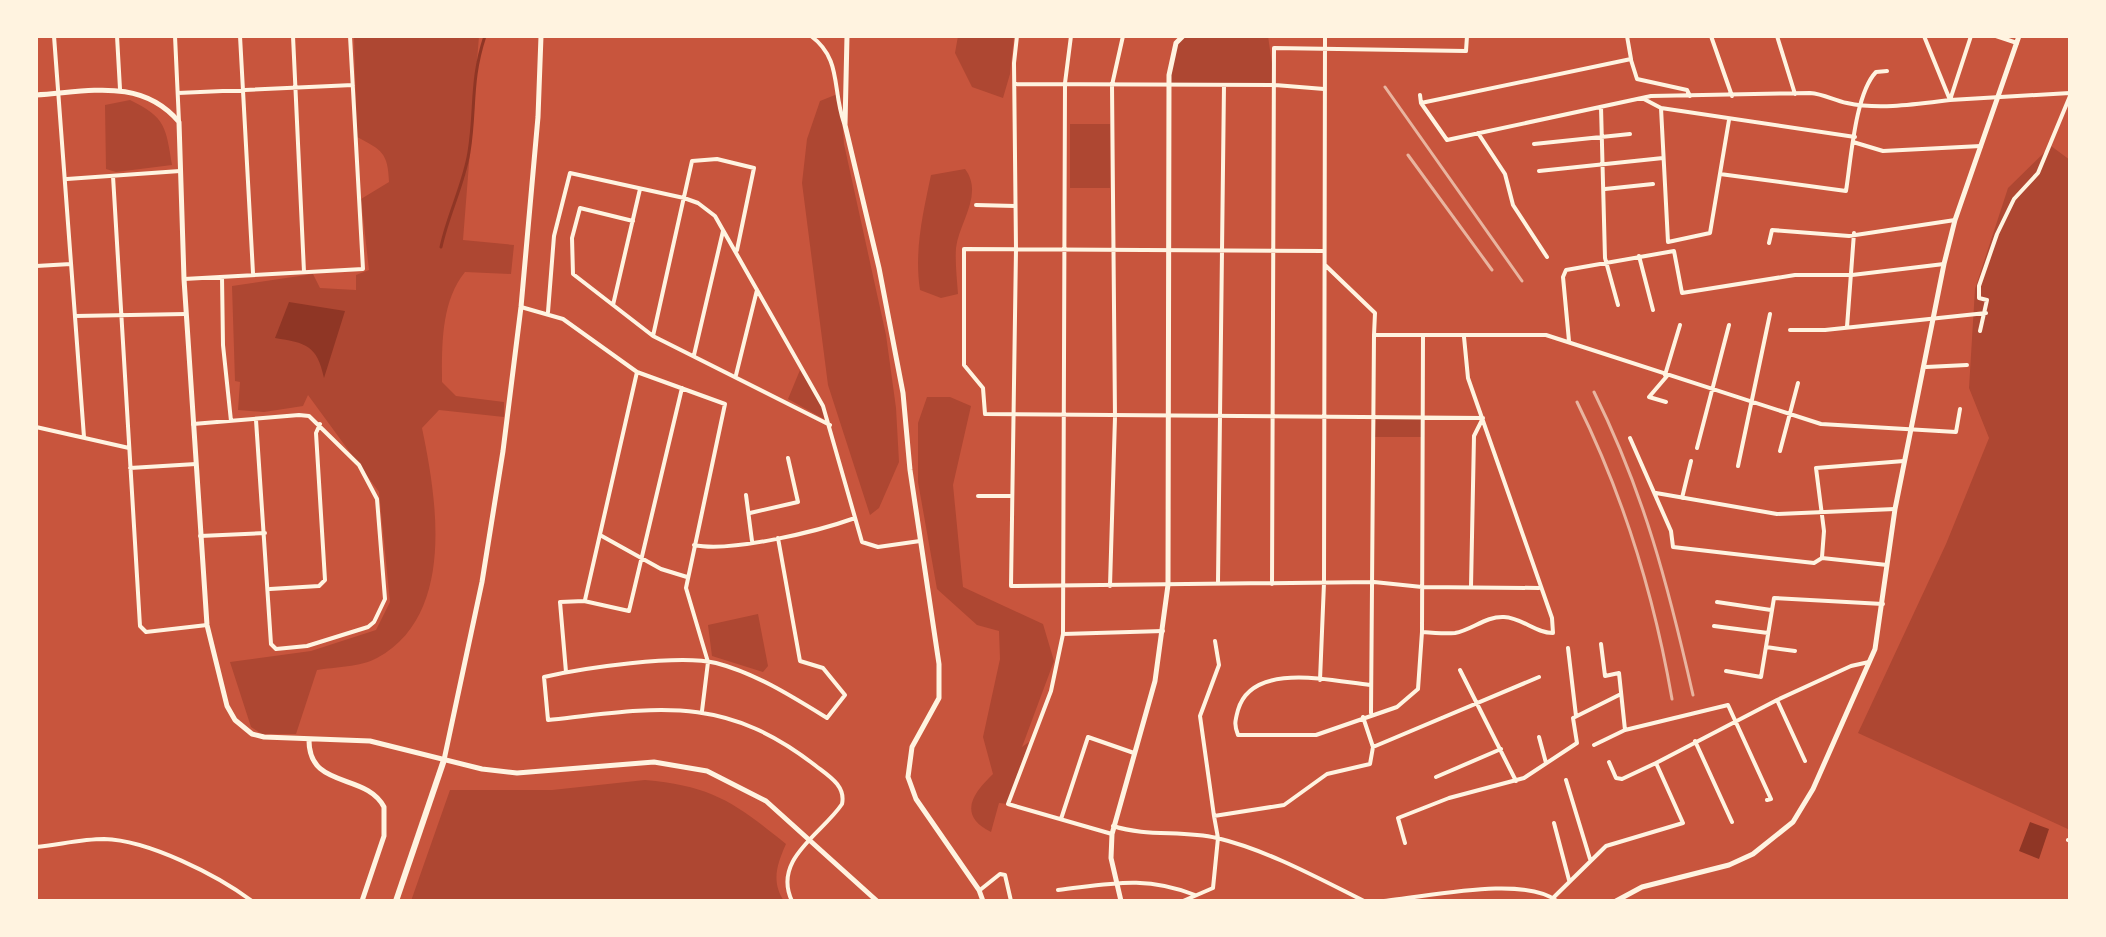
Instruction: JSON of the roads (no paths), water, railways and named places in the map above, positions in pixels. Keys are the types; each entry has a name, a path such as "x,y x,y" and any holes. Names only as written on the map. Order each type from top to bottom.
{"main road":[{"path":"396,901 444,760"}],"street":[{"path":"54,36 84,437"},
{"path":"117,36 120,89"},
{"path":"175,36 183,170 184,279 207,625 227,706 235,720 252,734 264,737 370,741 444,760 517,773 620,763 685,766 745,788 811,838 877,901"},
{"path":"240,36 253,274"},
{"path":"293,36 304,272"},
{"path":"184,279 363,269 350,36"},
{"path":"444,760 482,582 521,307 538,117 541,36"},
{"path":"811,36 831,55 837,104 876,251 903,393 940,690 937,704 912,747 908,777 916,799 979,890 983,901"},
{"path":"845,125 847,36"},
{"path":"1017,36 1011,586 1374,582 1422,587 1539,588"},
{"path":"1071,36 1065,83 1063,634 1051,691 1008,804 1112,834"},
{"path":"1110,586 1115,417 1112,85 1123,36"},
{"path":"1121,901 1113,872 1113,826 1155,681 1168,585 1169,84 1176,43 1183,36"},
{"path":"1320,680 1324,583 1325,36"},
{"path":"1272,584 1274,48 1466,51 1467,36"},
{"path":"1627,36 1637,79 1687,90 1690,96"},
{"path":"1711,36 1732,96"},
{"path":"1777,36 1795,94"},
{"path":"1924,36 1950,100"},
{"path":"1950,100 1971,36"},
{"path":"1996,36 2017,43"},
{"path":"1616,901 1642,887 1729,865 1773,841 1804,807 1869,662 1883,604 1895,509 1926,367 1944,264 1955,220 2019,36"},
{"path":"1421,103 1631,59"},
{"path":"1720,174 1846,191 1861,104 1871,76 1887,71"},
{"path":"1015,84 1275,85 1324,89"},
{"path":"178,93 353,85"},
{"path":"1218,583 1224,85"},
{"path":"36,95 120,89 154,99 179,122"},
{"path":"1420,95 1421,103 1447,140 1642,98 1825,94 1847,103 1905,105 2070,95 2038,173 2014,199 1997,234 1979,286 1979,298 1987,300 1980,331"},
{"path":"1642,98 1661,108 1854,139 1883,151 1983,146"},
{"path":"1601,107 1608,261 1618,305"},
{"path":"1661,108 1668,242 1710,233 1729,120"},
{"path":"1478,133 1505,174 1513,205 1547,257"},
{"path":"1534,144 1630,134"},
{"path":"1539,171 1663,158"},
{"path":"653,336 692,161 717,159 754,168 737,252"},
{"path":"67,179 183,170"},
{"path":"548,312 554,236 570,173 684,198 707,208 737,252 808,376 830,425 864,545 920,541"},
{"path":"113,176 140,626 146,632 207,625"},
{"path":"1605,189 1653,184"},
{"path":"613,305 640,189"},
{"path":"976,205 1015,206"},
{"path":"633,221 580,208 572,238 573,274 653,336 736,375 830,425"},
{"path":"1769,243 1772,230 1849,236 1955,220"},
{"path":"694,355 723,231"},
{"path":"1847,327 1854,233"},
{"path":"1324,251 964,249 964,365 983,388 985,414 1483,418"},
{"path":"1569,341 1563,277 1566,270 1581,265 1674,251 1682,293 1795,275 1852,275 1944,264"},
{"path":"1639,256 1653,310"},
{"path":"36,266 71,264"},
{"path":"1325,265 1375,313 1371,714"},
{"path":"222,277 223,345 231,421"},
{"path":"736,375 757,290"},
{"path":"521,307 548,312 637,372 725,404 686,588 708,662 702,711"},
{"path":"1790,330 1986,313"},
{"path":"75,316 186,314"},
{"path":"1738,466 1770,314"},
{"path":"1666,402 1649,397 1666,376 1680,325"},
{"path":"1697,448 1729,325"},
{"path":"1374,335 1546,335 1821,424 1913,427 1956,432 1960,409"},
{"path":"1370,685 1280,679 1250,688 1239,705 1234,724 1238,735 1316,735 1397,707 1418,689 1422,632 1423,336"},
{"path":"1422,632 1457,633 1494,617 1506,617 1529,624 1543,633 1553,633 1552,618 1468,378 1464,337"},
{"path":"1926,367 1967,365"},
{"path":"584,601 637,372"},
{"path":"1780,451 1798,383"},
{"path":"566,672 560,602 584,601 629,611 682,388"},
{"path":"193,424 299,415 320,424 359,465 377,499 385,599 368,627 307,646 276,649 271,644 270,589 256,420"},
{"path":"1471,587 1474,436 1483,418"},
{"path":"270,589 319,586 325,580 316,433 320,424"},
{"path":"36,427 129,448"},
{"path":"1630,438 1673,547 1814,563 1822,558 1889,565"},
{"path":"750,513 798,502 788,458"},
{"path":"1682,498 1691,461"},
{"path":"1822,558 1816,468 1904,461"},
{"path":"130,468 196,464"},
{"path":"1654,493 1777,514 1895,509"},
{"path":"746,495 752,541"},
{"path":"978,496 1011,496"},
{"path":"694,545 778,538 830,528 855,518"},
{"path":"200,536 265,533"},
{"path":"600,535 642,560 687,577"},
{"path":"778,538 800,661 823,668 845,695 827,718 763,683 708,662 566,672 544,677 548,720 662,708 702,711 773,739 804,757 840,786 842,804 811,838 788,870 787,890 792,901"},
{"path":"1726,671 1761,677 1774,598 1883,604"},
{"path":"1717,602 1771,610"},
{"path":"1714,626 1768,633"},
{"path":"1063,634 1163,631"},
{"path":"1183,901 1213,888 1218,838 1200,716 1219,665 1215,641"},
{"path":"1601,644 1605,676 1619,673 1625,730"},
{"path":"1766,647 1795,651"},
{"path":"1568,648 1576,716"},
{"path":"1609,762 1616,778 1622,779 1777,700 1851,666 1869,662"},
{"path":"1460,670 1516,781"},
{"path":"1373,747 1539,677"},
{"path":"1405,843 1398,818 1449,798 1516,781 1577,743 1573,718 1621,694"},
{"path":"1777,700 1805,761"},
{"path":"1594,745 1625,730 1728,705 1771,799 1767,800"},
{"path":"1214,816 1284,805 1327,774 1370,764 1373,747 1363,717"},
{"path":"1061,819 1088,737 1134,753"},
{"path":"1539,737 1546,763"},
{"path":"309,739 312,759 324,774 364,788 384,807 384,836 362,901"},
{"path":"1695,741 1732,822"},
{"path":"1436,777 1501,749"},
{"path":"1384,901 1518,888 1546,892 1555,899 1569,880 1606,846 1683,823 1656,763"},
{"path":"1566,780 1590,859"},
{"path":"1554,823 1569,880"},
{"path":"1113,826 1142,833 1176,832 1218,838 1283,863 1364,901"},
{"path":"36,847 117,841 184,864 234,888 252,901"},
{"path":"979,890 1000,874 1005,875 1011,901"},
{"path":"1058,890 1127,882 1163,882 1195,895"},
{"path":"1451,901 1456,894"}],"waterway":[{"path":"441,247 467,164 477,67 485,36"}],"railway":[{"path":"1385,87 1522,281"},
{"path":"1408,155 1492,270"},
{"path":"1594,392 1641,503 1674,615 1693,695"},
{"path":"1577,402 1609,474 1635,547 1656,622 1672,699"}]}
